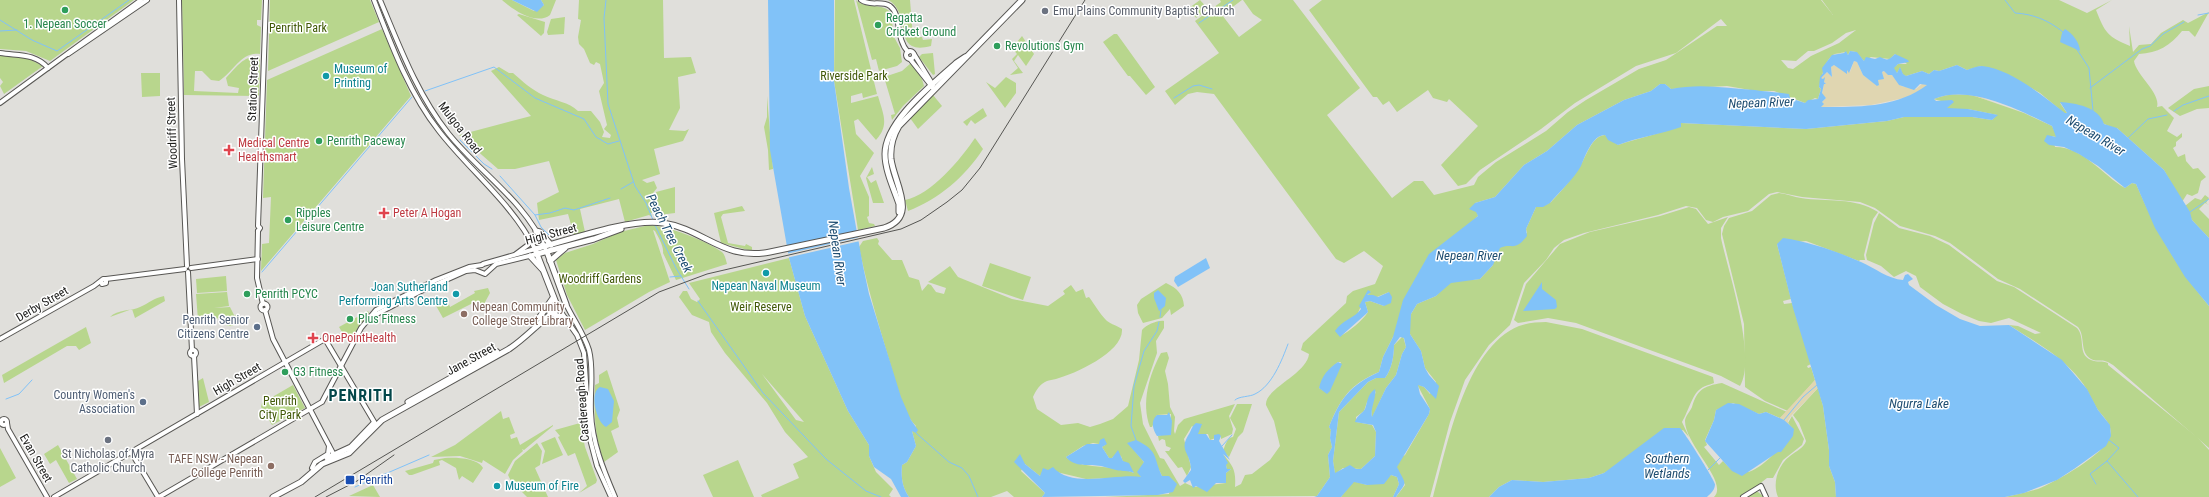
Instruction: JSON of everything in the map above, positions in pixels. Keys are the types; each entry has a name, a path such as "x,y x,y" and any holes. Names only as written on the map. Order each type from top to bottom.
{"highway":[{"name":"High Street","path":"536,252 544,246 625,227 654,222 685,229 729,251 754,254 776,251 882,228 896,222 901,214 903,206 891,158 894,135 902,121 933,87 1022,0"},
{"name":"High Street","path":"536,252 547,252 566,247 601,237 625,227"},
{"path":"536,231 540,232 551,245"},
{"name":"High Street","path":"550,261 566,247"},
{"name":"Castlereagh Road","path":"536,252 552,298 557,306"},
{"name":"Castlereagh Road","path":"547,252 564,301"},
{"path":"530,256 542,268"},
{"path":"540,318 552,298"},
{"name":"Jane Street","path":"375,424 451,377 510,346 526,334 540,318 564,301"},
{"name":"Jane Street","path":"375,424 509,349 527,336 557,306"},
{"path":"550,313 566,320"},
{"path":"273,497 304,480 318,466 350,447 375,424"},
{"path":"298,483 323,459 335,457"}],"street":[{"path":"68,54 141,0"},
{"path":"0,103 147,0"},
{"name":"Woodriff Street","path":"179,0 182,159 192,350 196,352 194,356 197,414"},
{"name":"Station Street","path":"266,0 257,282 263,304 267,306 265,310 272,336 285,362"},
{"name":"Mulgoa Road","path":"374,0 414,92 431,121 453,149 512,213 536,252"},
{"name":"Mulgoa Road","path":"380,0 414,77 434,113 471,160 520,208 536,231 547,252"},
{"path":"860,0 866,3 884,4 893,9 897,16 900,40 908,52 906,56 933,87"},
{"path":"384,25 390,23"},
{"path":"908,52 912,51 933,87"},
{"path":"0,53 29,56 42,62 48,68"},
{"path":"910,59 914,54"},
{"path":"516,254 528,245 530,240"},
{"name":"High Street","path":"158,497 310,409 325,398 361,328 376,310 451,273 516,254 536,252"},
{"name":"High Street","path":"489,271 496,264 530,256 536,252"},
{"name":"Derby Street","path":"0,339 104,281 258,259"},
{"path":"482,265 488,266 489,271 486,274 481,273 479,270 482,265"},
{"name":"High Street","path":"369,318 419,292 466,271 475,270 481,273"},
{"name":"Castlereagh Road","path":"564,301 589,352 592,370 591,412 595,443 601,464 615,497"},
{"name":"Castlereagh Road","path":"557,306 578,337 584,353 590,439 597,466 610,497"},
{"name":"High Street","path":"54,497 325,340 342,366"},
{"path":"285,362 335,457"},
{"path":"342,366 375,424"},
{"name":"Evan Street","path":"0,415 47,497"},
{"path":"312,468 315,462 328,453 328,444"},
{"path":"131,452 158,497"},
{"path":"1743,497 1761,486 1766,497"}],"green space":[{"path":"0,0 134,0 50,61 26,51 0,49"},
{"path":"182,0 262,0 261,20 257,20 257,25 261,27 260,54 254,54 243,59 219,81 211,80 202,71 195,71 194,91 238,93 239,88 228,86 226,78 245,59 255,57 260,58 259,96 184,95"},
{"name":"Penrith Park","path":"270,0 370,0 379,22 268,71"},
{"path":"502,0 512,0 534,11 544,5 541,0 556,0 550,15 538,19 518,12"},
{"path":"579,0 663,0 664,58 691,57 696,73 678,77 680,108 669,130 685,131 689,129 683,141 654,149 660,174 642,180 647,183 654,181 657,188 653,193 657,200 656,192 675,187 675,213 659,215 658,211 651,213 652,217 649,215 625,222 619,199 580,209 585,232 574,235 568,214 539,220 537,203 559,192 549,161 515,169 498,169 459,135 531,116 491,71 499,67 509,73 513,73 531,88 543,95 566,104 578,111 591,111 600,122 604,132 602,137 610,138 611,135 604,129 607,125 599,91 604,83 600,64 596,62 594,65 590,63 584,49 579,44 578,37 581,20 578,19"},
{"name":"Riverside Park","path":"835,0 854,0 877,94 863,98 862,93 851,96 851,103 878,96 884,119 883,129 876,140 858,119 854,121 856,134 874,153 860,176 869,197 869,216 867,217 869,223 874,224 875,226 858,230 834,81"},
{"path":"856,0 865,5 884,8 891,13 894,37 900,48 902,62 897,66 879,71 876,59 872,60"},
{"path":"888,0 910,0 913,37 922,37 923,40 932,39 931,46 918,48 910,45 906,39 900,14 895,6"},
{"path":"1200,0 1208,9 1196,18 1189,8"},
{"path":"1220,0 1242,0 1222,15 1239,37 1262,20 1253,14 1243,0 1293,0 1360,88 1327,115 1392,198 1414,181 1423,181 1434,195 1474,185 1478,177 1496,162 1546,131 1568,112 1586,100 1639,69 1666,60 1717,26 1727,26 1721,19 1676,53 1636,66 1575,103 1541,129 1480,170 1466,184 1458,186 1441,165 1478,126 1449,99 1447,102 1433,98 1428,90 1397,112 1389,101 1383,105 1377,97 1373,97 1309,10 1322,0 1821,0 1833,15 1822,0 2059,0 2087,13 2112,0 2096,10 2108,33 2117,40 2130,46 2129,26 2133,52 2139,45 2151,44 2161,33 2183,20 2188,23 2209,12 2195,37 2189,31 2182,31 2168,45 2152,52 2139,54 2134,61 2139,72 2155,96 2157,107 2162,106 2174,118 2167,131 2177,137 2182,133 2182,137 2176,142 2176,146 2173,148 2178,157 2185,154 2186,161 2193,169 2198,168 2206,177 2201,181 2198,193 2192,196 2187,194 2182,202 2164,170 2117,128 2113,128 2060,103 2067,113 2064,113 2040,93 2012,77 1981,66 1967,70 1957,65 1939,71 1934,70 1929,74 1922,71 1906,76 1903,75 1900,68 1897,73 1894,71 1893,68 1898,64 1907,64 1895,54 1890,59 1871,57 1864,61 1856,52 1850,51 1848,55 1846,52 1838,53 1833,55 1825,65 1819,87 1821,89 1818,99 1815,98 1805,103 1774,91 1756,91 1727,86 1671,89 1665,84 1660,84 1651,91 1624,100 1577,125 1547,151 1524,165 1495,197 1475,203 1478,216 1468,225 1393,337 1383,357 1379,372 1353,387 1337,408 1329,427 1331,430 1330,438 1332,447 1328,455 1330,477 1317,496 1105,497 1169,494 1171,479 1162,476 1159,470 1128,443 1144,462 1140,474 1141,477 1086,479 1048,470 1040,476 1025,464 1021,471 1045,493 1042,497 1014,497 1007,491 991,497 909,497 902,482 902,465 907,462 916,446 912,431 916,426 906,413 900,396 869,291 859,247 863,241 877,238 879,241 878,244 892,260 902,260 909,277 919,280 922,291 928,284 931,285 936,292 944,294 946,288 928,282 950,266 958,277 1012,299 1048,306 1065,294 1063,291 1071,285 1076,292 1083,289 1086,298 1089,297 1107,321 1122,329 1121,338 1107,354 1097,361 1075,372 1045,382 1037,390 1033,397 1037,409 1061,425 1078,423 1090,427 1113,419 1128,406 1139,360 1142,330 1152,323 1164,321 1164,328 1156,341 1157,353 1140,403 1143,424 1160,458 1164,459 1180,486 1185,483 1194,487 1226,483 1226,473 1231,469 1227,469 1223,454 1234,469 1235,487 1241,484 1245,475 1252,474 1270,460 1280,446 1274,421 1266,405 1267,399 1278,387 1294,375 1306,361 1309,354 1301,350 1303,343 1346,303 1347,296 1353,291 1375,284 1383,266 1364,251 1344,263 1336,259 1214,94 1197,92 1188,94 1175,105 1165,91 1219,53 1195,21 1221,2","holes":["1856,30 1839,43 1811,56 1793,69 1788,68 1781,60 1796,61 1808,51 1814,51 1832,43 1846,33","1371,291 1367,296 1377,297 1389,292 1384,306 1370,301 1365,302 1368,312 1356,326 1340,336 1338,332 1357,315 1365,297","1338,362 1341,362 1324,391 1319,388 1331,368","1093,443 1105,445 1102,447 1109,458 1112,458 1115,455 1121,456 1123,462 1134,473 1079,463 1071,461 1066,457 1083,446"]},
{"path":"519,14 545,22 544,33 541,36 517,15"},
{"path":"565,17 564,34 548,35 547,32 551,19"},
{"name":"Penrith Paceway","path":"382,29 411,96 261,271 262,244 269,243 271,197 263,198 267,80"},
{"path":"1114,34 1117,34 1155,87 1146,95 1130,76 1128,76 1103,42"},
{"path":"1022,36 1034,54 1026,66 1018,55 1014,61 1023,73 1010,75 1018,68 1012,59 1017,54 1012,48"},
{"path":"933,53 935,74 933,75 919,57 922,54"},
{"path":"0,55 27,58 43,66 4,94 0,86 3,82 0,78"},
{"path":"911,63 922,79 924,86 903,106 892,120 891,115 895,114 884,77 902,71"},
{"path":"141,73 160,73 160,96 142,97"},
{"path":"1006,77 1016,83 1016,93 1005,108 986,82 995,88"},
{"path":"2209,86 2209,108 2197,109 2180,116 2168,108 2194,89"},
{"path":"1949,94 1972,95 2024,113 2052,126 2056,134 2056,137 2052,136 2055,147 2065,148 2084,157 2125,188 2132,183 2136,184 2151,218 2176,262 2209,306 2209,448 2113,365 2105,361 2093,360 2087,356 2082,335 2078,327 2020,289 1998,279 1950,243 1935,236 1900,226 1875,208 1860,202 1802,197 1777,192 1769,194 1748,211 1723,217 1713,222 1706,220 1697,208 1686,206 1658,215 1584,233 1564,240 1554,248 1546,260 1524,283 1510,325 1489,345 1465,380 1450,422 1430,497 1396,497 1405,485 1394,462 1405,455 1429,414 1430,409 1418,386 1403,379 1424,387 1430,394 1436,382 1425,368 1421,351 1410,334 1409,324 1411,314 1417,304 1436,296 1454,276 1471,280 1480,279 1493,265 1474,260 1527,233 1526,229 1536,207 1551,202 1579,168 1592,143 1600,136 1605,135 1618,145 1658,133 1681,123 1806,129 1887,121 1904,117 1972,117 1992,120 1997,115 1968,109 1953,109 1950,112 1941,101 1933,99"},
{"path":"933,95 942,106 918,129 910,118"},
{"path":"767,96 773,169 769,170 768,150 764,127 767,117"},
{"path":"983,108 987,116 975,124 971,120 967,126 963,122"},
{"path":"975,138 983,149 960,178 930,200 908,211 905,200 915,197 935,184 954,166"},
{"path":"872,167 874,174 867,177 871,183 876,180 884,203 873,203 866,178"},
{"path":"1779,193 1801,198 1850,202 1869,207 1878,212 1873,219 1864,255 1865,260 1859,261 1806,241 1777,244 1791,299 1783,301 1784,304 1792,303 1811,364 1807,366 1808,368 1811,367 1815,380 1788,411 1765,401 1745,387 1744,324 1722,234 1724,226 1729,218 1752,211 1771,195"},
{"path":"2205,195 2209,198 2206,203 2209,205 2205,203 2199,209 2209,219 2209,238 2192,220 2185,206 2195,198 2201,200"},
{"path":"742,206 745,211 723,214 721,217 728,243 745,246 746,244 752,247 752,251 721,243 714,213"},
{"path":"1689,207 1696,209 1708,224 1728,217 1721,228 1721,238 1740,314 1743,335 1745,355 1744,373 1740,386 1721,376 1576,323 1548,318 1518,323 1514,320 1526,284 1560,244 1590,232 1660,216"},
{"path":"1879,213 1899,228 1930,236 1949,245 1997,281 2014,287 2077,328 2080,332 2084,354 2087,357 2093,361 2108,363 2108,365 2197,437 2209,450 2209,497 2005,497 2038,489 2079,467 2099,451 2106,443 2111,432 2109,425 2098,410 2088,391 2074,372 2048,350 2009,325 2018,326 2035,334 2041,333 2009,318 1991,323 1979,321 1962,314 1943,304 1920,287 1916,276 1906,271 1894,277 1881,266 1867,260 1866,255 1874,223"},
{"name":"Woodriff Gardens","path":"649,225 676,231 707,243 722,252 725,256 727,264 676,280 663,253 663,247 655,231 653,230 670,282 649,292 585,330 567,295 556,260 565,253 593,244 620,232"},
{"name":"Weir Reserve","path":"789,258 805,316 848,411 869,445 869,456 876,472 893,489 889,495 891,497 762,497 761,495 799,478 793,464 808,457 785,432 767,403 725,353 711,332 709,322 692,315 679,297 683,291 687,291 691,299 697,302 700,299 689,283","holes":["762,374 804,422 796,420"]},
{"path":"990,263 1031,277 1023,300 982,286"},
{"path":"226,276 227,291 197,293 196,279"},
{"path":"1166,283 1179,292 1184,306 1171,315 1170,309 1162,318 1143,323 1138,313 1137,305 1141,299"},
{"path":"488,288 490,293 484,304 478,305 473,303 443,318 435,304 440,301 444,303 448,301 450,307 475,293 474,291"},
{"path":"227,292 229,306 214,308 230,307 234,315 238,316 233,326 227,326 223,318 198,320 196,294"},
{"path":"164,296 165,301 135,318 132,309"},
{"path":"130,310 110,317 121,311"},
{"path":"368,311 369,313 351,340 339,327"},
{"path":"1546,322 1582,329 1713,377 1714,383 1697,392 1682,422 1689,437 1683,430 1604,473 1589,478 1543,482 1512,480 1499,487 1489,497 1433,497 1452,427 1461,401 1472,377 1485,355 1500,338 1519,326"},
{"path":"86,327 91,343 79,350 76,346 67,346 4,383 2,375"},
{"path":"1403,336 1406,347 1402,354 1396,375 1386,388 1372,418 1371,407 1376,391 1367,402 1364,411 1356,417 1356,422 1372,425 1376,432 1375,456 1361,469 1343,468 1335,474 1333,461 1339,412 1368,382 1376,378 1385,378 1392,362 1394,345"},
{"path":"1167,352 1169,358 1165,371 1170,407 1175,417 1175,434 1178,425 1184,419 1235,404 1229,416 1233,429 1232,434 1221,439 1221,436 1210,440 1208,434 1198,434 1198,431 1192,426 1184,439 1191,467 1187,476 1182,467 1178,468 1165,451 1169,451 1171,448 1166,446 1165,440 1162,439 1159,441 1158,436 1171,432 1171,414 1157,415 1152,427 1150,427 1147,418 1146,399 1153,370 1161,353"},
{"path":"607,370 620,410 617,418 619,427 611,431 618,452 604,462 596,434 595,385 599,383 599,375"},
{"path":"203,378 209,402 199,407 198,381"},
{"path":"1722,383 1787,412 1780,418 1766,412 1759,414 1733,403 1716,410 1714,420 1705,440 1707,445 1704,447 1719,465 1723,461 1733,471 1746,472 1754,470 1762,465 1777,450 1793,429 1788,423 1792,416 1804,439 1802,445 1783,460 1773,478 1767,478 1753,489 1754,492 1758,492 1764,497 1714,497 1717,490 1716,482 1687,431 1685,419 1696,396 1705,387"},
{"name":"Penrith City Park","path":"293,385 305,408 272,425 261,407 262,403"},
{"path":"1818,388 1823,406 1829,450 1829,466 1835,482 1836,497 1778,497 1776,492 1776,480 1779,469 1790,456 1802,448 1806,441 1799,423 1793,415"},
{"path":"1237,404 1252,404 1243,432 1238,437 1229,457 1223,451 1226,442 1229,438 1233,437 1236,429 1230,418"},
{"path":"501,411 503,419 509,417 515,433 510,435 511,439 517,437 520,445 553,425 524,450 522,449 523,451 513,460 505,474 483,460 482,463 460,456 431,457 455,445"},
{"path":"580,423 585,447 597,480 596,483 579,493 587,486 575,453 568,456 558,437 560,436 555,430"},
{"path":"555,437 563,455 542,464 545,451 541,443"},
{"path":"537,443 542,451 540,465 535,468 548,497 527,497 511,481 508,475 515,461"},
{"path":"58,445 77,479 69,483 56,460 50,464 44,454"},
{"path":"0,448 16,478 0,487"},
{"path":"445,458 471,460 483,468 473,483 462,476 459,480 456,468 442,460 439,461 440,465 412,475 409,475 405,471 433,463 434,460"},
{"path":"738,460 754,497 713,497 703,475"},
{"path":"1391,475 1397,477 1399,484 1393,497 1341,497 1353,481 1367,485"},
{"path":"373,485 380,497 349,496"}],"sand":[{"path":"1854,61 1857,62 1863,75 1878,86 1878,80 1883,77 1882,72 1885,71 1892,75 1901,86 1916,89 1922,84 1954,86 1993,102 1971,95 1957,94 1934,99 1936,101 1904,98 1871,105 1821,107 1823,104 1821,103 1826,98 1822,94 1824,84 1826,84 1821,78 1827,72 1832,77 1831,67 1834,65 1845,72 1847,69 1850,72"},
{"path":"1815,380 1818,388 1791,416 1788,421 1789,427 1778,420"}],"water":[{"path":"512,0 541,0 544,5 537,12"},
{"path":"768,0 834,0 834,81 849,188 863,266 869,294 901,397 911,420 918,430 916,433 912,431 916,446 907,462 902,465 902,482 909,497 901,497 891,479 874,467 869,456 869,445 848,411 805,316 789,258 770,150"},
{"path":"2065,29 2075,38 2079,45 2080,51 2060,42 2062,33"},
{"name":"Nepean River","path":"1846,51 1848,55 1850,51 1857,52 1864,61 1866,57 1875,59 1880,57 1888,59 1895,54 1908,60 1909,62 1898,64 1894,68 1897,73 1900,67 1903,74 1906,76 1922,71 1929,74 1934,70 1939,71 1957,65 1967,70 1980,66 1993,68 2026,84 2065,113 2067,113 2060,102 2072,103 2092,110 2101,118 2104,124 2117,128 2164,170 2190,212 2192,220 2209,238 2209,306 2185,277 2155,228 2136,184 2132,183 2125,188 2098,166 2079,154 2064,147 2049,145 2044,141 2047,135 2056,137 2052,126 2010,106 1994,101 1963,95 1948,95 1934,99 1936,101 1952,100 1954,102 1947,108 1968,109 1998,115 1992,120 1972,117 1904,117 1887,121 1806,129 1681,123 1681,127 1618,145 1608,140 1605,135 1600,136 1593,142 1578,171 1550,203 1543,207 1536,207 1526,229 1527,236 1523,241 1516,246 1504,246 1500,248 1493,265 1480,279 1451,283 1436,296 1417,304 1411,314 1410,334 1421,351 1425,368 1439,386 1436,399 1424,387 1418,385 1420,394 1430,409 1429,414 1397,467 1403,478 1404,485 1396,497 1393,497 1399,484 1397,477 1391,475 1384,484 1367,485 1354,482 1341,497 1314,497 1317,496 1330,477 1328,455 1332,447 1330,438 1331,430 1329,427 1337,408 1347,394 1360,382 1379,372 1383,357 1393,337 1403,300 1429,254 1478,216 1476,212 1469,209 1475,203 1495,197 1524,165 1547,151 1577,125 1624,100 1651,91 1660,84 1665,84 1671,89 1692,86 1713,86 1785,93 1789,94 1790,98 1805,103 1808,100 1818,99 1821,89 1819,87 1820,77 1823,73 1822,68 1832,55 1844,53","holes":["1854,61 1857,62 1863,75 1877,86 1879,85 1878,80 1884,79 1882,72 1884,71 1888,75 1892,75 1899,85 1914,90 1920,84 1927,85 1915,93 1903,98 1876,105 1821,107 1824,104 1822,102 1826,98 1822,93 1824,84 1826,84 1824,82 1825,77 1823,79 1821,78 1827,72 1832,77 1831,67 1834,65 1847,74 1847,70 1849,73","1400,337 1404,338 1406,347 1402,354 1396,375 1386,388 1372,417 1375,389 1369,396 1365,409 1355,422 1373,425 1376,432 1375,456 1361,469 1356,469 1350,465 1335,473 1333,461 1339,412 1368,382 1376,378 1385,378 1392,362 1394,345"]},
{"name":"Ngurra Lake","path":"1783,238 1813,244 1861,262 1897,279 1903,280 1905,275 1908,274 1913,279 1908,282 1909,285 1936,305 1960,319 1980,326 2009,325 2062,360 2087,389 2098,410 2110,425 2111,436 2106,446 2057,480 2024,493 2005,497 1836,497 1835,482 1829,466 1829,450 1823,406 1793,308 1777,244"},
{"path":"1206,258 1210,268 1178,287 1174,281 1175,277"},
{"path":"1542,282 1542,289 1556,300 1557,307 1555,309 1523,311"},
{"path":"1158,290 1166,298 1165,306 1159,311 1154,298 1154,293"},
{"path":"1368,290 1371,292 1367,295 1378,297 1389,292 1392,297 1391,303 1384,306 1370,301 1365,302 1368,312 1340,337 1335,331 1341,324 1361,309 1359,306"},
{"path":"1338,362 1342,364 1330,391 1327,394 1319,388 1320,383 1331,367"},
{"path":"600,387 608,389 614,401 612,422 606,427 599,419 594,401 597,390"},
{"name":"Southern Wetlands","path":"1728,403 1739,404 1759,414 1766,412 1784,420 1794,429 1793,436 1781,452 1778,452 1742,476 1732,471 1705,441 1714,420 1716,410"},
{"path":"1169,412 1172,421 1171,435 1157,436 1153,428 1153,420 1157,415 1167,415"},
{"path":"1196,423 1202,424 1198,434 1206,434 1210,440 1214,440 1214,435 1219,434 1221,436 1219,441 1230,460 1223,454 1228,463 1226,465 1227,469 1231,469 1226,473 1226,483 1216,483 1207,492 1196,486 1193,488 1190,480 1185,483 1183,481 1191,470 1185,444 1192,428"},
{"name":"Southern Wetlands","path":"1664,428 1680,428 1710,473 1715,486 1714,490 1707,497 1489,497 1499,487 1512,480 1543,482 1589,478 1604,473"},
{"path":"1104,438 1107,444 1102,447 1109,458 1112,458 1118,450 1123,461 1129,463 1134,473 1118,471 1101,466 1082,465 1074,463 1066,457 1087,444 1099,444 1100,440"},
{"path":"1136,440 1152,451 1162,476 1169,476 1177,484 1173,492 1158,495 1042,497 1045,493 1014,462 1020,454 1025,464 1040,476 1043,468 1048,470 1053,467 1061,474 1082,479 1131,476 1141,477 1137,472 1144,462 1127,443"}],"pier":[{"path":"860,237 860,241 786,258 786,254"}],"waterway":[{"path":"0,20 32,40 57,51 129,0"},
{"name":"Peach Tree Creek","path":"606,0 604,18 608,104 635,186 646,203 653,220"},
{"path":"1199,23 1233,0"},
{"path":"2005,0 2015,13 2040,18 2063,32"},
{"path":"2198,15 2209,13"},
{"path":"2090,88 2142,49 2150,46 2163,34 2184,22"},
{"path":"0,31 17,30"},
{"path":"2076,48 2089,68 2093,111"},
{"path":"425,91 494,67 535,98 584,119 596,137 608,144 619,141"},
{"path":"1174,98 1193,86 1199,85 1212,89"},
{"path":"2174,111 2183,105 2209,96"},
{"path":"262,272 412,97"},
{"path":"2128,138 2148,119 2167,115"},
{"path":"460,140 484,164 492,169"},
{"path":"500,176 535,215 550,213 565,208 574,210 610,198"},
{"path":"621,189 633,182"},
{"path":"2190,212 2209,199"},
{"path":"535,215 541,227 553,239"},
{"name":"Peach Tree Creek","path":"655,225 676,268 689,289"},
{"path":"670,277 681,276"},
{"name":"Peach Tree Creek","path":"698,301 763,393 826,459 866,491 881,497"},
{"path":"1160,317 1161,310"},
{"path":"1136,440 1131,426 1134,386 1144,351 1157,331 1159,322"},
{"path":"1235,400 1255,394 1266,385 1276,372 1288,344"},
{"path":"6,399 19,394 32,380"},
{"path":"1784,420 1803,397 1817,385"},
{"path":"916,433 949,462 962,468 969,476 978,497"},
{"path":"1222,446 1232,435"},
{"path":"2107,461 2119,448 2109,440"},
{"path":"355,487 429,455"},
{"path":"1708,470 1721,457"},
{"path":"2096,484 2090,474 2107,461 2138,497"}],"railway":[{"path":"315,497 659,292 707,274 901,229 921,220 962,190 980,168 1085,0"},
{"path":"326,497 357,481 394,455"}],"place":[{"name":"1. Nepean Soccer","path":"65,10"},
{"name":"Emu Plains Community Baptist Church","path":"1045,11"},
{"name":"Regatta Cricket Ground","path":"878,25"},
{"name":"Revolutions Gym","path":"997,46"},
{"name":"Museum of Printing","path":"326,76"},
{"name":"Penrith Paceway","path":"319,141"},
{"name":"Medical Centre Healthsmart","path":"229,150"},
{"name":"Peter A Hogan","path":"384,213"},
{"name":"Ripples Leisure Centre","path":"288,220"},
{"name":"Nepean Naval Museum","path":"766,273"},
{"name":"Penrith PCYC","path":"247,294"},
{"name":"Joan Sutherland Performing Arts Centre","path":"456,294"},
{"name":"Nepean Community College Street Library","path":"464,314"},
{"name":"Plus Fitness","path":"350,319"},
{"name":"Penrith Senior Citizens Centre","path":"257,327"},
{"name":"OnePointHealth","path":"313,338"},
{"name":"G3 Fitness","path":"285,372"},
{"name":"Country Women's Association","path":"143,402"},
{"name":"St Nicholas of Myra Catholic Church","path":"108,440"},
{"name":"TAFE NSW - Nepean College Penrith","path":"271,466"},
{"name":"Penrith","path":"350,480"},
{"name":"Museum of Fire","path":"497,486"}],"district":[{"name":"PENRITH","path":"361,395"}]}
